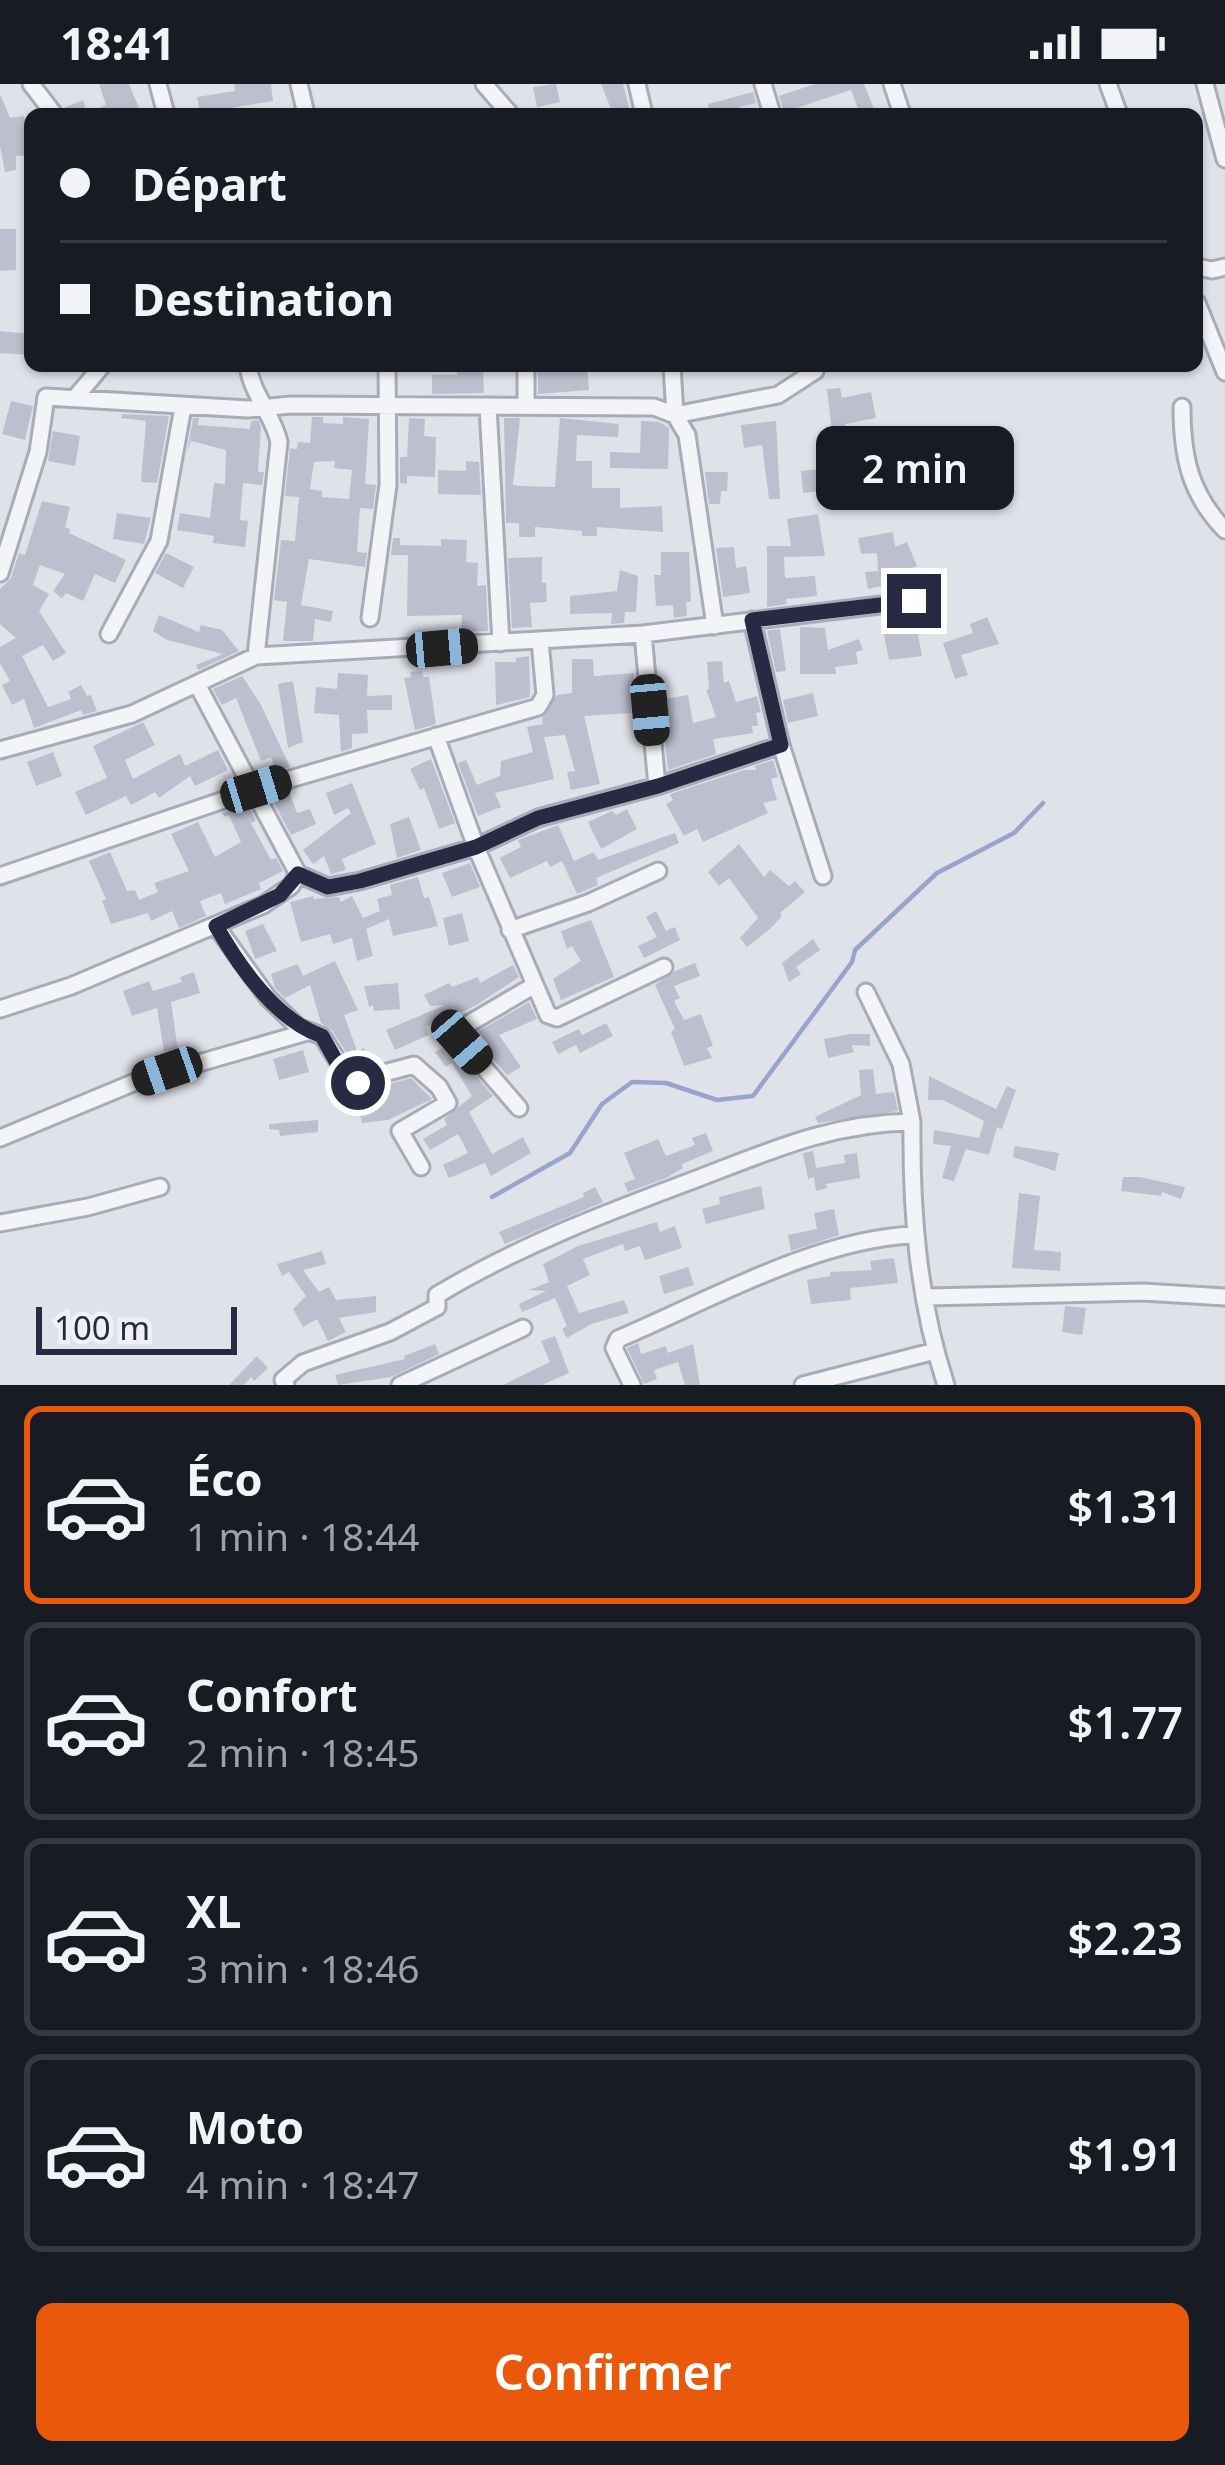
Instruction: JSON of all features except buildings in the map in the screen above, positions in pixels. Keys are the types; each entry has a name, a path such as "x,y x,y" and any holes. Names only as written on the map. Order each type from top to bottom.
{"street":[{"path":"31,84 49,108"},
{"path":"484,84 505,108"},
{"path":"1205,84 1225,159"},
{"path":"1203,318 1225,372"},
{"path":"75,398 97,372"},
{"path":"101,372 102,398"},
{"path":"249,372 253,389 277,429 279,455 256,656"},
{"path":"370,618 388,485 387,372"},
{"path":"526,372 526,405"},
{"path":"672,372 675,415 687,436 715,626"},
{"path":"0,573 38,452 46,397 266,408 654,407 675,415 778,395 813,372"},
{"path":"109,634 160,542 183,406"},
{"path":"488,406 501,643"},
{"path":"1181,407 1193,488 1225,530"},
{"path":"0,750 132,714 256,656 643,634 914,601"},
{"path":"752,620 781,745 823,876"},
{"path":"643,634 658,786"},
{"path":"0,876 256,789 538,707 545,695 540,640"},
{"path":"198,686 298,874 315,884 338,886 476,847 538,818 658,786 781,745"},
{"path":"436,736 533,986 552,1018 664,967"},
{"path":"510,930 588,903 658,871"},
{"path":"0,1009 71,986 216,926 280,895 298,874"},
{"path":"216,926 268,998 307,1032 322,1036 346,1079 353,1084 401,1065 414,1065 447,1097 442,1109 400,1131 421,1167"},
{"path":"519,1108 462,1042 458,1030 533,986"},
{"path":"866,992 901,1064 912,1122 913,1235 946,1385"},
{"path":"0,1138 140,1080 307,1032"},
{"path":"286,1385 284,1379 303,1363 390,1332 437,1307 437,1295 479,1270 606,1210 811,1135 912,1122"},
{"path":"0,1223 88,1208 160,1187"},
{"path":"632,1385 614,1348 618,1339 844,1247 886,1236 913,1235"},
{"path":"926,1297 1143,1292 1225,1297"},
{"path":"400,1385 523,1328"},
{"path":"803,1385 935,1351"}],"waterway":[{"path":"492,1197 570,1153 602,1104 632,1082 666,1083 717,1100 753,1096 852,962 855,950 937,873 1014,833 1043,803"}],"route":[{"path":"358,1083 346,1079 322,1036 298,1027 268,998 216,926 280,895 298,874 328,887 360,881 476,847 538,818 658,786 781,745 752,620 914,601"}]}
